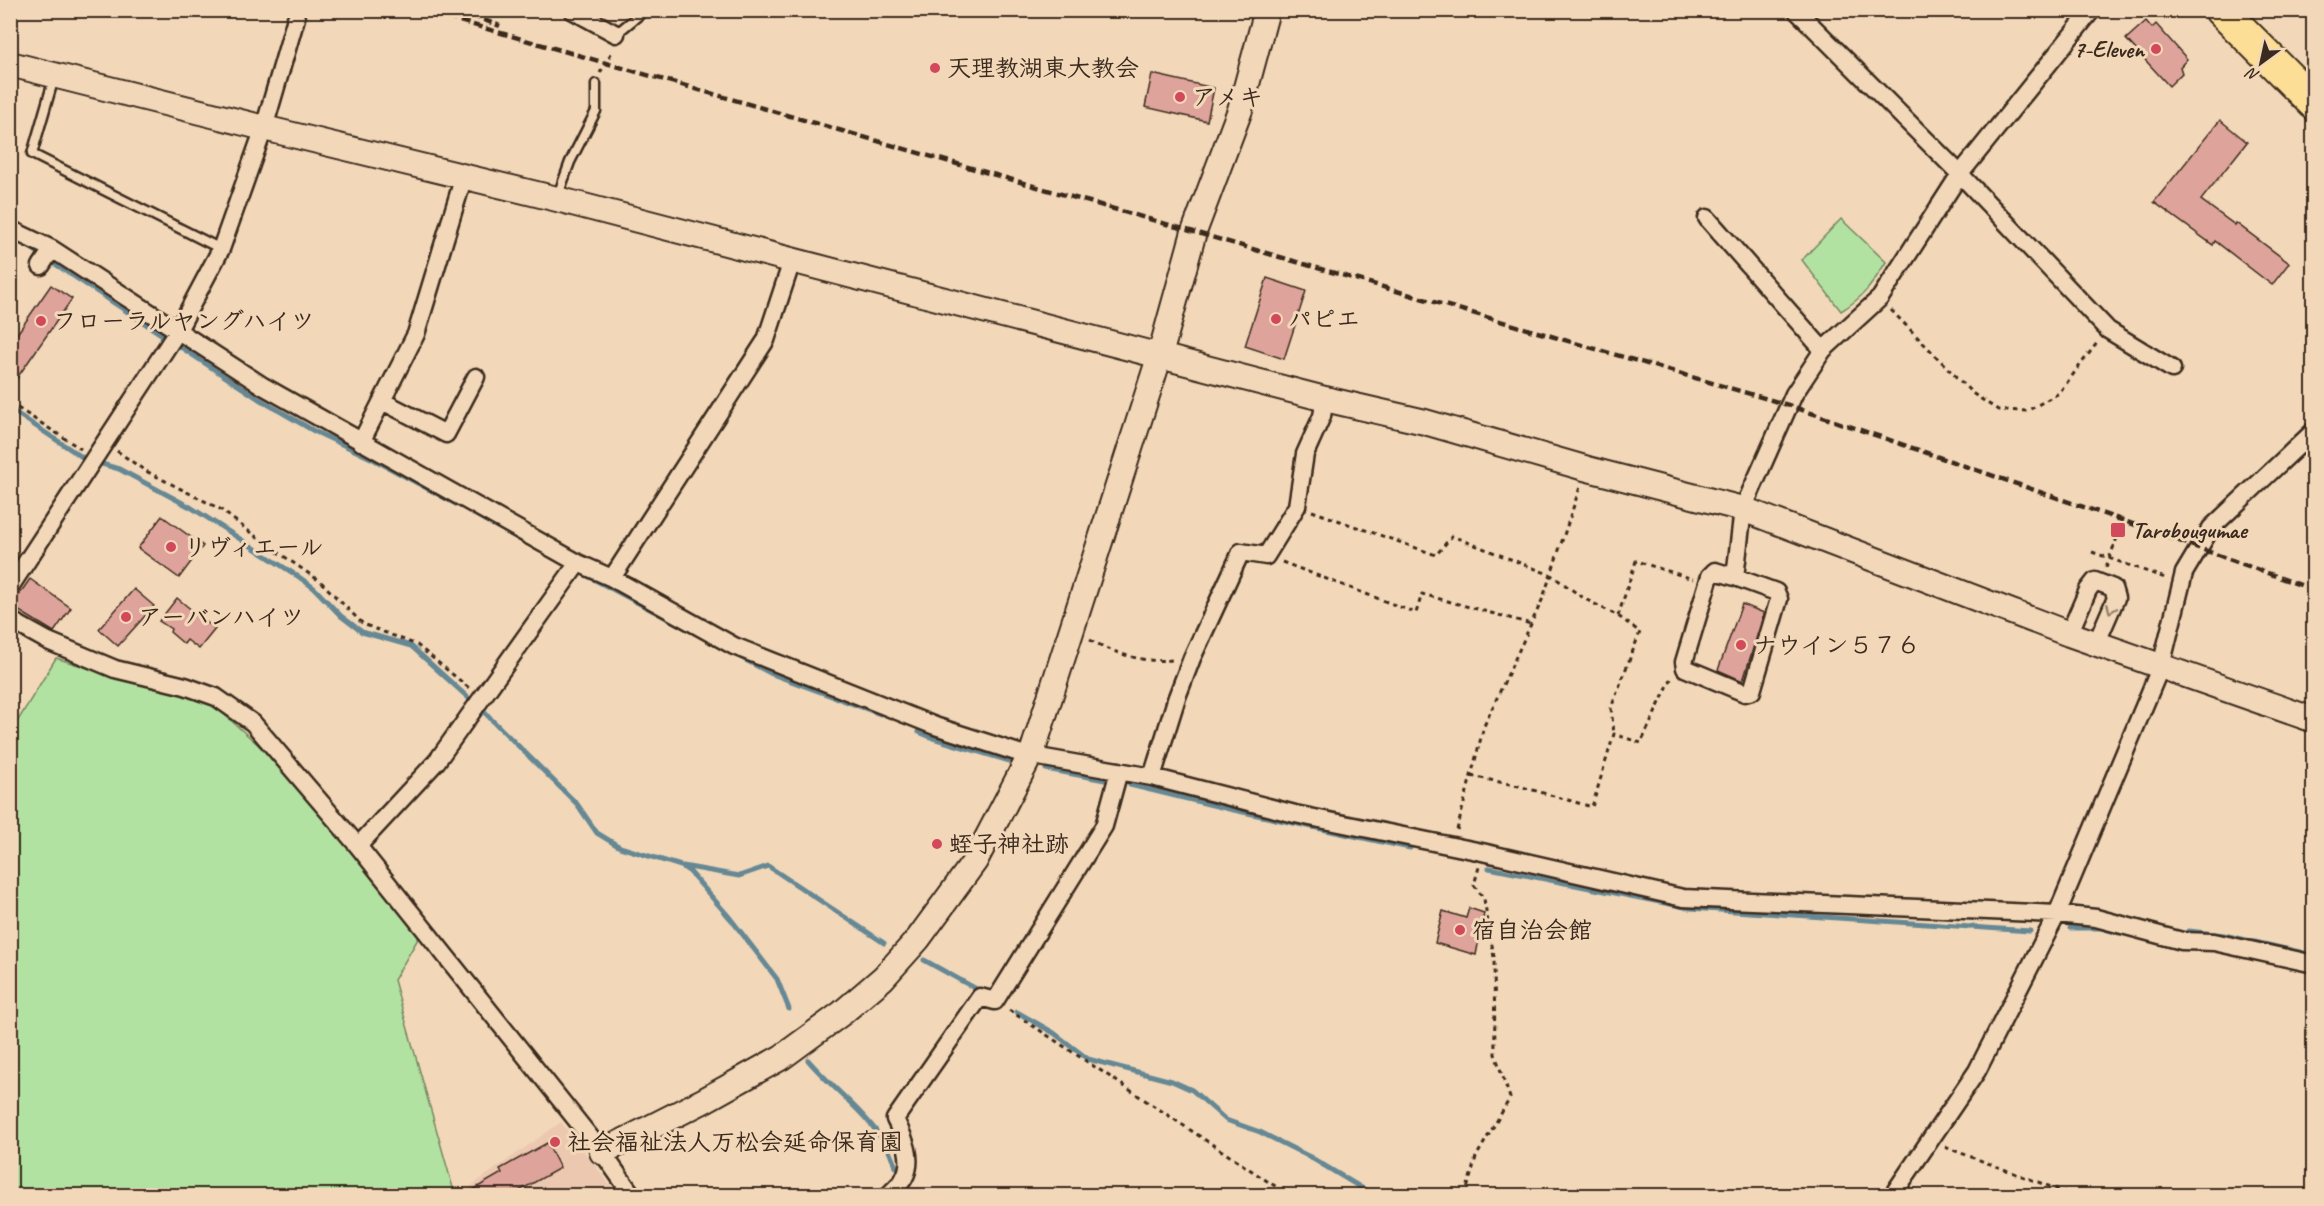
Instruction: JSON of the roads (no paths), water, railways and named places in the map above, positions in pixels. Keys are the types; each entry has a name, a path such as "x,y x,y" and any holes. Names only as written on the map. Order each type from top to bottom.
{"highway":[{"path":"2229,12 2313,103"}],"street":[{"path":"572,10 616,34"},
{"path":"602,1152 703,1101 782,1057 842,1013 883,978 918,939 975,861 1031,755 1160,355 1194,232 1240,110 1266,10"},
{"path":"1796,10 1960,174 2108,330 2172,369"},
{"path":"1735,577 1743,509 1788,405 1824,350 1880,298 1960,174 2092,10"},
{"path":"10,587 177,332 221,249 264,128 296,18"},
{"path":"11,66 557,199 1325,399 1425,422 1588,469 1743,509 2096,644 2313,720"},
{"path":"361,442 416,334 464,177"},
{"path":"1707,218 1824,350"},
{"path":"10,229 52,249 263,386 578,563 612,578 734,646 935,726 1022,754 1152,777 1295,814 1482,852 1683,898 2057,914 2096,918 2182,941 2214,942 2313,964"},
{"path":"41,266 52,249"},
{"path":"612,578 766,340 792,261"},
{"path":"382,401 446,434 476,377"},
{"path":"1152,777 1192,658 1241,552 1266,556 1297,506 1305,454 1322,416 1325,399"},
{"path":"1892,1196 1977,1071 2057,914 2161,666 2184,573 2211,528 2313,431"},
{"path":"358,846 437,761 578,563"},
{"path":"1714,571 1735,577 1776,592 1779,599 1752,692 1746,693 1685,668 1684,662 1710,576 1714,571"},
{"path":"2069,634 2094,581 2113,588 2116,598 2096,644"},
{"path":"10,620 48,641 115,669 185,686 216,697 253,723 358,846 602,1152 633,1196"},
{"path":"888,1196 904,1179 908,1165 906,1144 895,1119 980,997 995,1001 1104,826 1119,771"}],"lane":[{"path":"616,34 645,10"},
{"path":"54,75 32,154 221,249"},
{"path":"557,199 570,162 596,111 596,84"}],"waterway":[{"path":"25,244 259,399 314,431 373,459 456,504"},
{"path":"10,409 85,459 119,469 192,508 299,577 362,632 411,646 484,712 577,804 597,833 620,847 681,866 690,872 730,918 777,979 789,1009"},
{"path":"474,514 539,550"},
{"path":"582,573 772,674 880,714"},
{"path":"919,732 1013,762"},
{"path":"1046,769 1105,780"},
{"path":"1130,785 1410,848"},
{"path":"683,866 739,876 768,866 884,943"},
{"path":"1489,868 1690,908 2030,931"},
{"path":"2070,928 2101,928 2119,933"},
{"path":"2183,936 2189,931 2224,935 2304,953"},
{"path":"924,960 980,991"},
{"path":"1017,1012 1054,1033 1088,1059 1172,1081 1192,1090 1226,1120 1260,1132 1310,1157 1375,1196"},
{"path":"808,1060 876,1131 886,1145 896,1167"},
{"path":"907,1192 910,1196"}],"railway":[{"path":"421,10 1788,405 2127,522 2314,590"},
{"path":"458,10 500,26"}],"place":[{"name":"7-Eleven","path":"2156,49"},
{"name":"天理教湖東大教会","path":"935,68"},
{"name":"アメキ","path":"1180,97"},
{"name":"パピエ","path":"1276,319"},
{"name":"フローラルヤングハイツ","path":"41,321"},
{"name":"Tarobougumae","path":"2118,530"},
{"name":"リヴィエール","path":"171,547"},
{"name":"アーバンハイツ","path":"126,617"},
{"name":"ナウイン５７６","path":"1741,645"},
{"name":"蛭子神社跡","path":"937,844"},
{"name":"宿自治会館","path":"1460,930"},
{"name":"社会福祉法人万松会延命保育園","path":"555,1142"}]}
